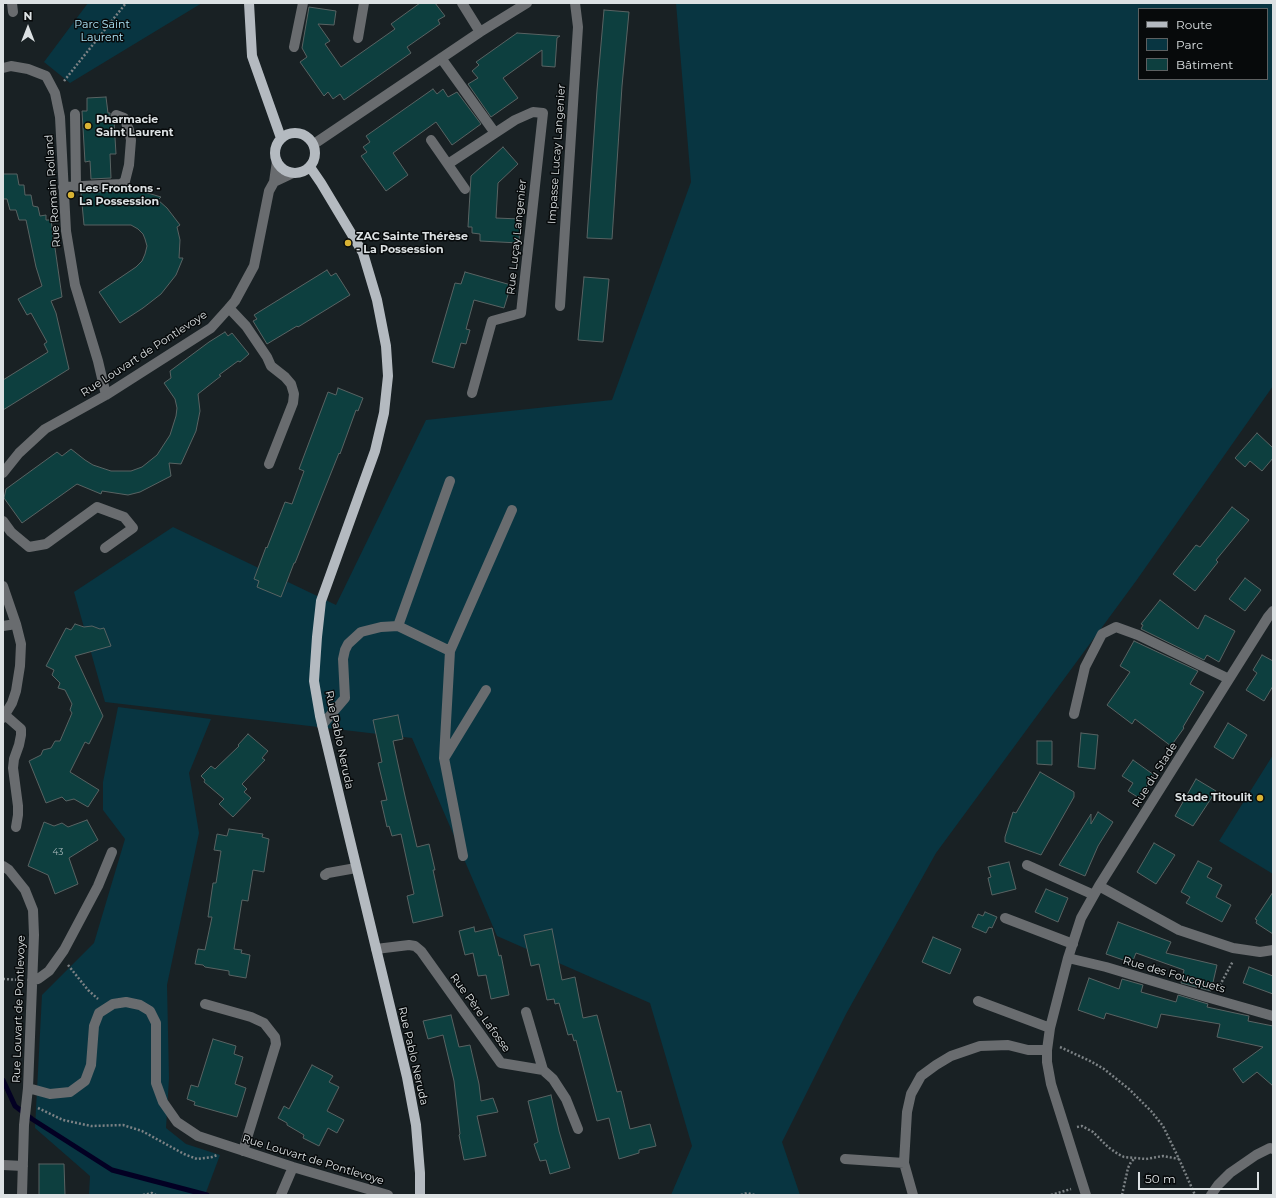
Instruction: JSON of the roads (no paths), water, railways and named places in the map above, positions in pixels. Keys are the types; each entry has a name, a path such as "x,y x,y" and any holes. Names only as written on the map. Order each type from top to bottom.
{"main road":[{"path":"249,3 252,56 281,138"},
{"path":"293,132 306,135 314,144 316,156 314,162 310,168 305,171 293,173 283,169 277,161 275,149 281,138 287,134 293,132"},
{"name":"Rue Pablo Neruda","path":"310,168 321,183 364,253 377,300 386,346 388,376 384,413 375,451 321,601 314,681 322,725 407,1077 416,1125 420,1173 420,1195"}],"street":[{"path":"294,47 303,3"},
{"path":"358,38 364,3"},
{"path":"462,3 480,32"},
{"path":"314,144 480,32 527,3"},
{"name":"Impasse Lucay Langenier","path":"560,306 578,26 575,3"},
{"path":"441,58 495,133"},
{"name":"Rue Romain Rolland","path":"3,68 11,66 28,69 46,76 54,93 60,117 66,231 76,285 98,361 106,395"},
{"name":"Rue Luçay Langenier","path":"448,164 515,120 533,112 543,113 521,313 492,321 472,393"},
{"path":"76,114 76,186"},
{"path":"63,187 121,184 125,181 129,165 131,140 124,118 116,115"},
{"path":"431,140 465,189"},
{"name":"Rue Louvart de Pontlevoye","path":"3,473 19,453 45,429 106,395 211,328 235,302 254,266 269,191 274,182 277,161"},
{"path":"274,182 293,173"},
{"path":"229,308 246,326 267,357 271,366 291,384 294,394 293,403 269,464"},
{"path":"398,626 450,481"},
{"path":"3,521 11,532 29,547 46,544 97,507 124,517 133,528 105,548"},
{"path":"463,856 444,758 450,650 512,510"},
{"path":"3,586 21,644 20,666 16,691 4,716 21,729 19,745 14,759 13,768 18,806 16,828"},
{"name":"Rue du Stade","path":"1085,1190 1050,1084 1047,1062 1047,1046 1050,1028 1068,958 1081,918 1094,895 1273,611"},
{"path":"3,626 16,624"},
{"path":"322,725 345,698 343,659 345,650 348,644 361,632 381,627 398,626 450,650"},
{"path":"1074,714 1085,667 1102,634 1116,627 1138,635 1229,679"},
{"path":"444,758 486,690"},
{"path":"32,980 38,979 49,971 64,950 98,886 112,852"},
{"path":"1027,864 1094,895"},
{"name":"Rue Louvart de Pontlevoye","path":"3,866 9,870 25,890 33,910 34,935 28,1088 50,1094 70,1092 85,1081 91,1065 94,1026 99,1013 113,1004 126,1002 140,1005 150,1011 156,1023 156,1083 163,1102 177,1122 198,1136 293,1167 388,1195"},
{"path":"325,875 328,873 356,868"},
{"path":"1100,886 1179,930 1233,948 1260,952 1273,950"},
{"path":"1005,918 1073,944"},
{"name":"Rue Père Lafosse","path":"376,949 409,945 415,946 421,951 501,1063 543,1070"},
{"name":"Rue des Foucquets","path":"1068,958 1113,969 1273,1016"},
{"path":"978,1001 1050,1028"},
{"path":"205,1004 251,1017 264,1023 276,1037 276,1044 243,1151"},
{"path":"526,1012 543,1070 553,1079 566,1099 578,1129"},
{"path":"913,1195 904,1163 906,1112 911,1094 921,1076 951,1056 980,1046 1008,1045 1028,1050 1047,1046"},
{"path":"22,1195 24,1125 28,1088"},
{"path":"1211,1195 1218,1185 1230,1173 1256,1154 1270,1148 1273,1149"},
{"path":"845,1159 904,1163"},
{"path":"3,1165 23,1166"},
{"path":"281,1195 293,1167"}],"waterway":[{"path":"3,1080 15,1106 32,1119 112,1170 207,1195"}],"place":[{"name":"Pharmacie Saint Laurent","path":"88,126"},
{"name":"Les Frontons - La Possession","path":"71,195"},
{"name":"ZAC Sainte Thérèse - La Possession","path":"348,243"},
{"name":"Stade Titoulit","path":"1260,798"}],"park label":[{"name":"Parc Saint Laurent","path":"102,31"}]}
